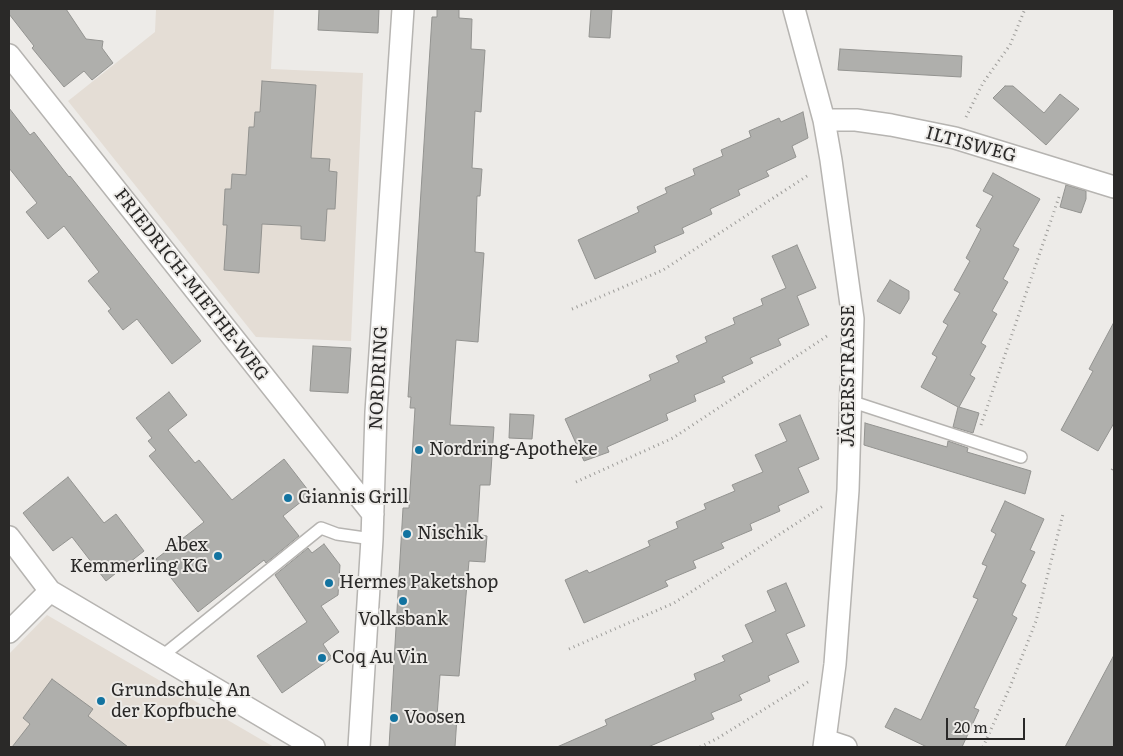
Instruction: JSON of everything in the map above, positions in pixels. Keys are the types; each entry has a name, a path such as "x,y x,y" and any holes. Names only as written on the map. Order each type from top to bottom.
{"street":[{"name":"NORDRING","path":"359,747 372,538 376,412 403,9"},
{"name":"JÄGERSTRASSE","path":"794,9 824,120 853,319 848,490 835,664 825,744"},
{"name":"FRIEDRICH-MIETHE-WEG","path":"9,55 373,514"},
{"name":"ILTISWEG","path":"824,120 856,120 955,138 1114,187"},
{"path":"9,537 50,591 314,747"},
{"path":"9,632 50,591"},
{"path":"825,744 846,747"}],"lane":[{"path":"850,401 1021,457"},
{"path":"161,657 321,528 337,534 372,538"}],"path":[{"path":"955,138 983,83 1010,44 1025,9"},
{"path":"572,308 663,270 831,160"},
{"path":"975,442 1068,172"},
{"path":"576,482 673,438 853,319"},
{"path":"570,649 674,603 848,490"},
{"path":"983,747 1010,687 1036,621 1063,514"},
{"path":"700,747 718,738 835,664"}],"shaded area":[{"path":"156,9 274,9 271,69 363,73 351,341 256,337 68,101 155,32"},
{"name":"Grundschule An der Kopfbuche","path":"47,615 274,747 9,747 9,654"}],"building":[{"path":"9,9 66,9 86,39 103,41 102,48 113,63 92,80 84,71 64,87 32,48 34,46 9,14"},
{"path":"319,9 379,9 378,33 318,30"},
{"path":"437,9 459,9 459,18 472,19 471,49 485,50 481,112 475,111 472,168 482,169 480,196 477,196 475,252 484,253 478,342 456,340 450,425 494,427 490,485 480,485 477,534 487,536 485,562 469,561 459,676 440,675 437,716 457,717 455,747 389,747 403,508 409,508 415,408 410,408 411,397 408,397 432,17 437,17"},
{"path":"591,9 612,9 610,38 589,37"},
{"path":"840,49 962,56 961,77 838,70"},
{"path":"262,81 316,85 311,158 330,159 329,171 337,172 335,209 327,209 325,241 301,239 301,226 262,224 259,273 224,270 227,225 223,225 225,189 231,189 232,174 246,175 249,127 254,127 255,112 260,112"},
{"path":"1005,86 1013,86 1044,113 1060,94 1079,109 1046,145 993,98"},
{"path":"9,108 30,135 34,132 201,341 172,364 137,319 123,330 108,311 111,309 88,281 99,272 64,226 48,239 26,212 37,203 9,168"},
{"path":"803,112 808,138 792,146 796,157 766,171 769,176 738,190 740,195 710,209 712,214 682,228 684,233 654,246 656,252 595,279 578,240 639,212 637,207 667,193 665,188 695,175 693,169 723,156 721,150 751,137 749,131 779,118 781,122"},
{"path":"993,173 1040,199 1013,246 1019,249 1003,279 1008,282 992,311 997,314 981,343 986,346 970,375 975,378 959,407 979,413 973,433 953,427 958,407 921,387 937,357 932,354 948,325 943,322 960,293 954,290 970,261 966,258 981,229 976,226 993,196 983,191"},
{"path":"1066,185 1086,191 1086,199 1081,213 1060,207"},
{"path":"797,245 816,288 797,296 809,325 778,339 781,345 750,358 753,363 722,377 725,382 694,395 696,401 666,414 668,420 607,447 609,452 584,461 565,419 651,380 649,375 679,362 676,356 707,342 705,337 735,324 733,318 763,305 761,299 786,288 772,256"},
{"path":"890,280 909,291 909,299 900,314 877,301"},
{"path":"1114,322 1114,423 1098,451 1061,430 1093,371 1089,369"},
{"path":"313,346 351,348 348,393 310,391"},
{"path":"169,392 187,415 168,430 195,463 199,460 232,500 284,459 311,494 283,516 299,536 266,563 264,560 198,612 156,559 204,522 149,456 156,450 148,441 152,438 136,418"},
{"path":"510,414 534,415 532,439 509,438"},
{"path":"800,415 819,459 798,468 809,492 778,506 780,511 750,524 752,530 721,543 724,548 693,561 696,568 665,581 668,586 584,623 565,580 587,570 589,573 650,546 648,541 678,528 676,522 706,509 704,504 735,491 732,485 763,472 755,455 787,441 779,424"},
{"path":"865,423 947,447 948,441 968,448 967,452 1031,471 1025,494 864,445"},
{"path":"68,477 104,523 116,514 144,551 106,581 72,537 53,551 23,513"},
{"path":"1005,501 1044,519 1030,550 1035,552 1021,582 1026,585 1012,615 1017,618 974,708 979,710 962,747 927,747 885,727 895,708 921,720 978,599 973,597 987,566 982,564 996,534 991,531"},
{"path":"324,544 340,565 338,595 321,606 339,632 323,644 332,658 282,693 257,656 307,622 275,575 308,548 312,553"},
{"path":"786,583 805,626 786,634 799,662 768,676 770,681 739,695 742,700 711,713 714,719 648,747 557,747 607,725 605,720 696,680 694,674 725,661 722,656 753,642 745,625 776,611 767,591"},
{"path":"1114,655 1114,747 1065,747 1082,715"},
{"path":"52,679 93,709 88,716 128,747 12,747 30,724 23,718"}],"place":[{"name":"Nordring-Apotheke","path":"419,450"},
{"name":"Giannis Grill","path":"288,498"},
{"name":"Nischik","path":"407,534"},
{"name":"Abex Kemmerling KG","path":"218,556"},
{"name":"Hermes Paketshop","path":"329,583"},
{"name":"Volksbank","path":"403,601"},
{"name":"Coq Au Vin","path":"322,658"},
{"name":"Grundschule An der Kopfbuche","path":"101,701"},
{"name":"Voosen","path":"394,718"}]}
